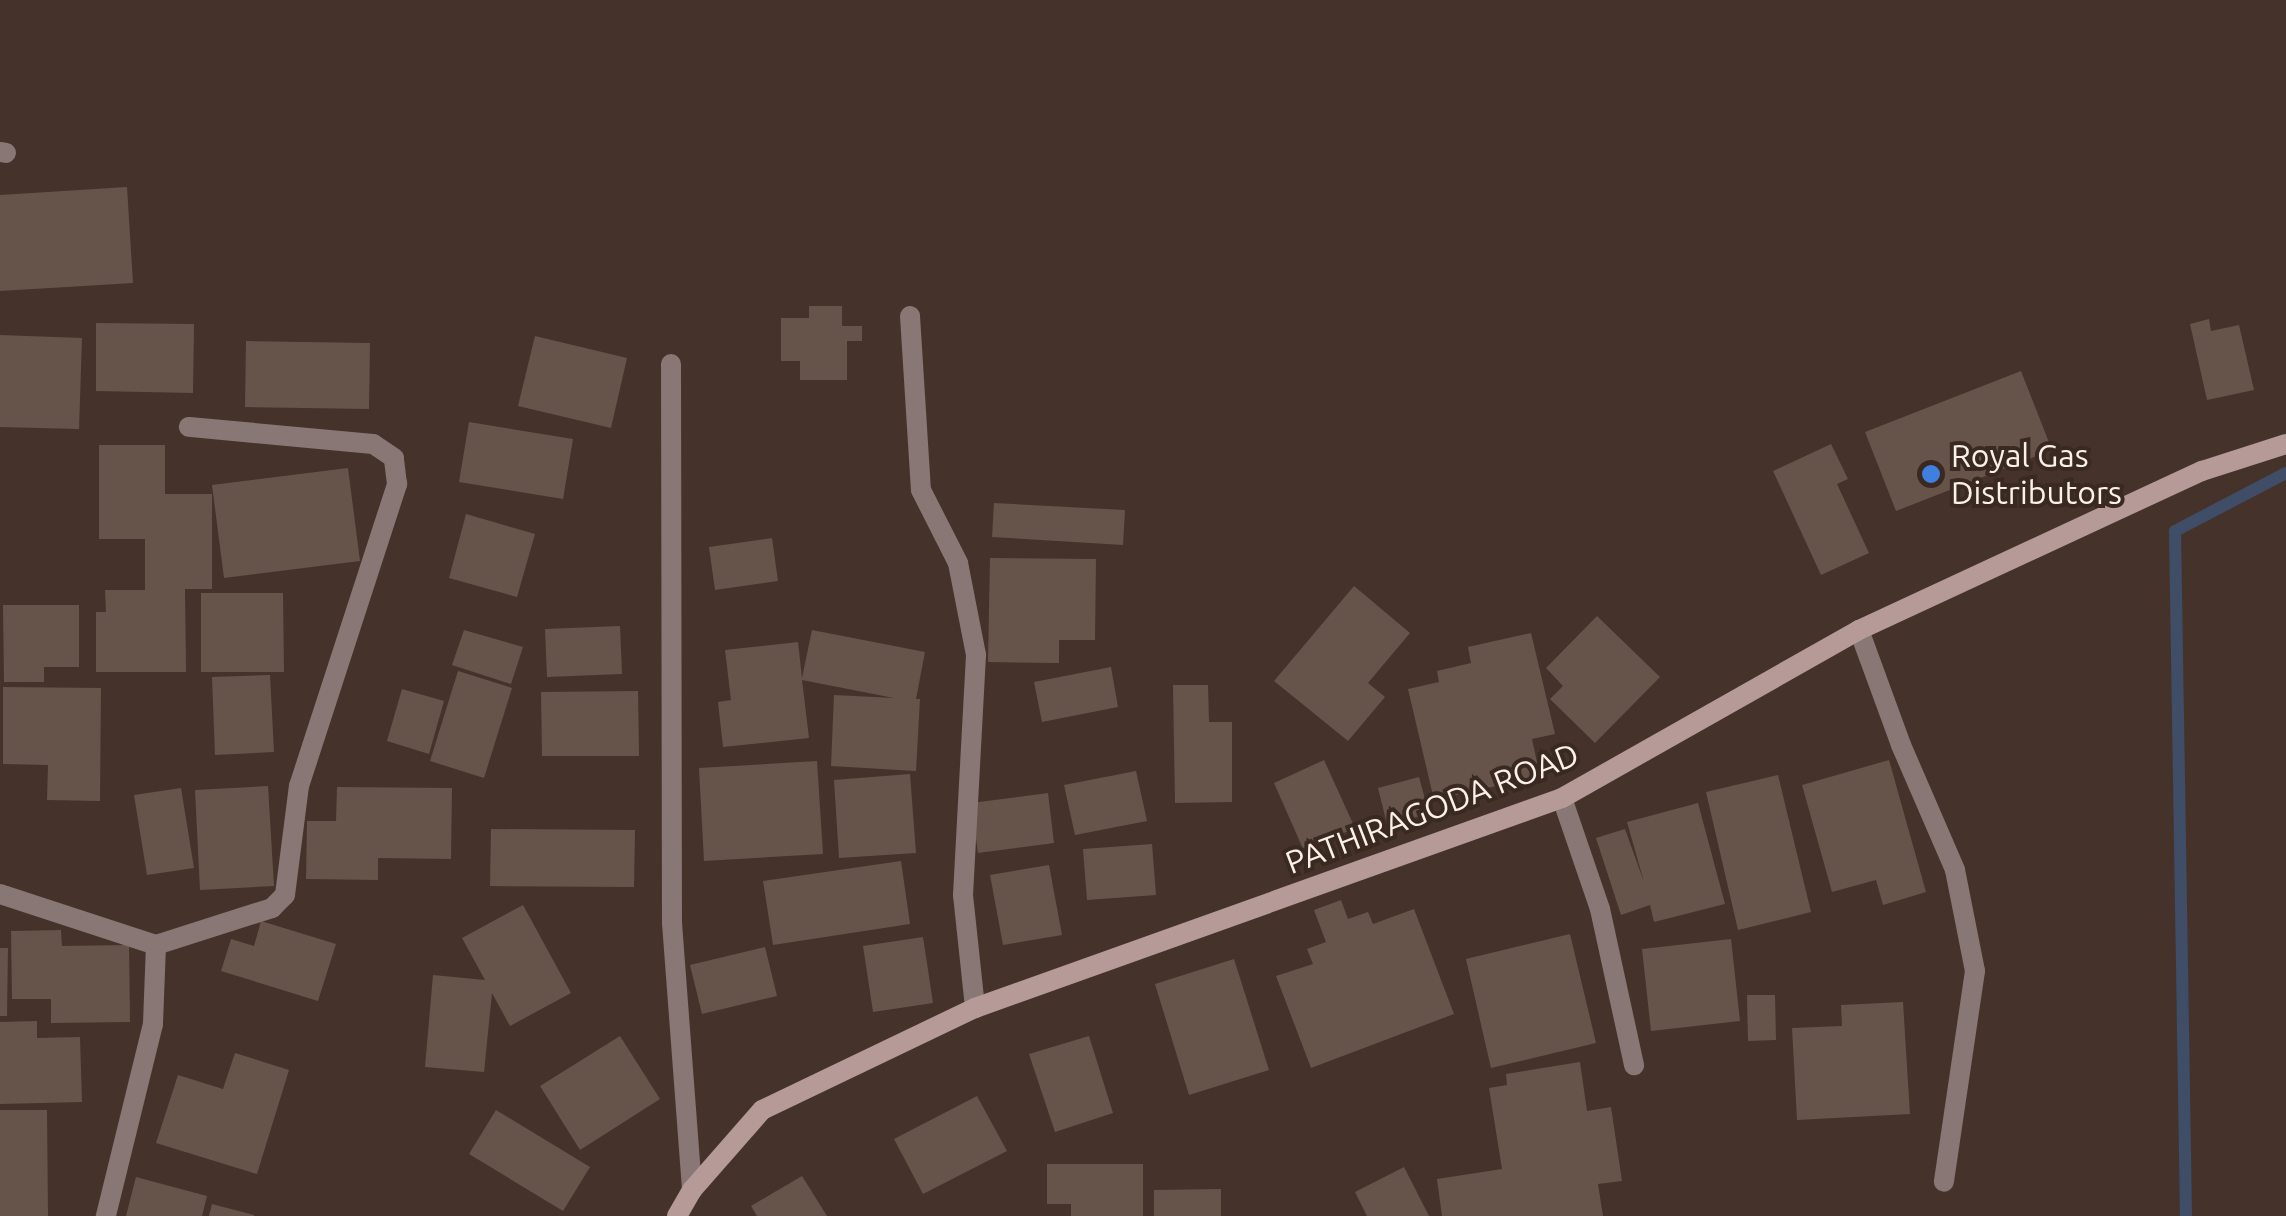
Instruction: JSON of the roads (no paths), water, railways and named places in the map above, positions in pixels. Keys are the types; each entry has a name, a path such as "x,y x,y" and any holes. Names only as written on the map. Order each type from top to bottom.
{"street":[{"path":"910,316 921,490 958,564 976,654 963,895 975,1008"},
{"path":"671,364 672,923 692,1190"},
{"path":"0,894 156,945 272,908 285,894 298,786 397,484 394,458 373,444 189,428"},
{"name":"PATHIRAGODA ROAD","path":"677,1216 692,1190 762,1110 975,1008 1562,798 1858,630 2202,471 2286,444"},
{"path":"1858,630 1900,745 1955,870 1974,971 1944,1182"},
{"path":"1562,798 1600,909 1634,1066"},
{"path":"106,1216 154,1024 156,945"}],"waterway":[{"path":"2186,1216 2175,531 2286,473"}],"place":[{"name":"Royal Gas Distributors","path":"1931,474"}]}
